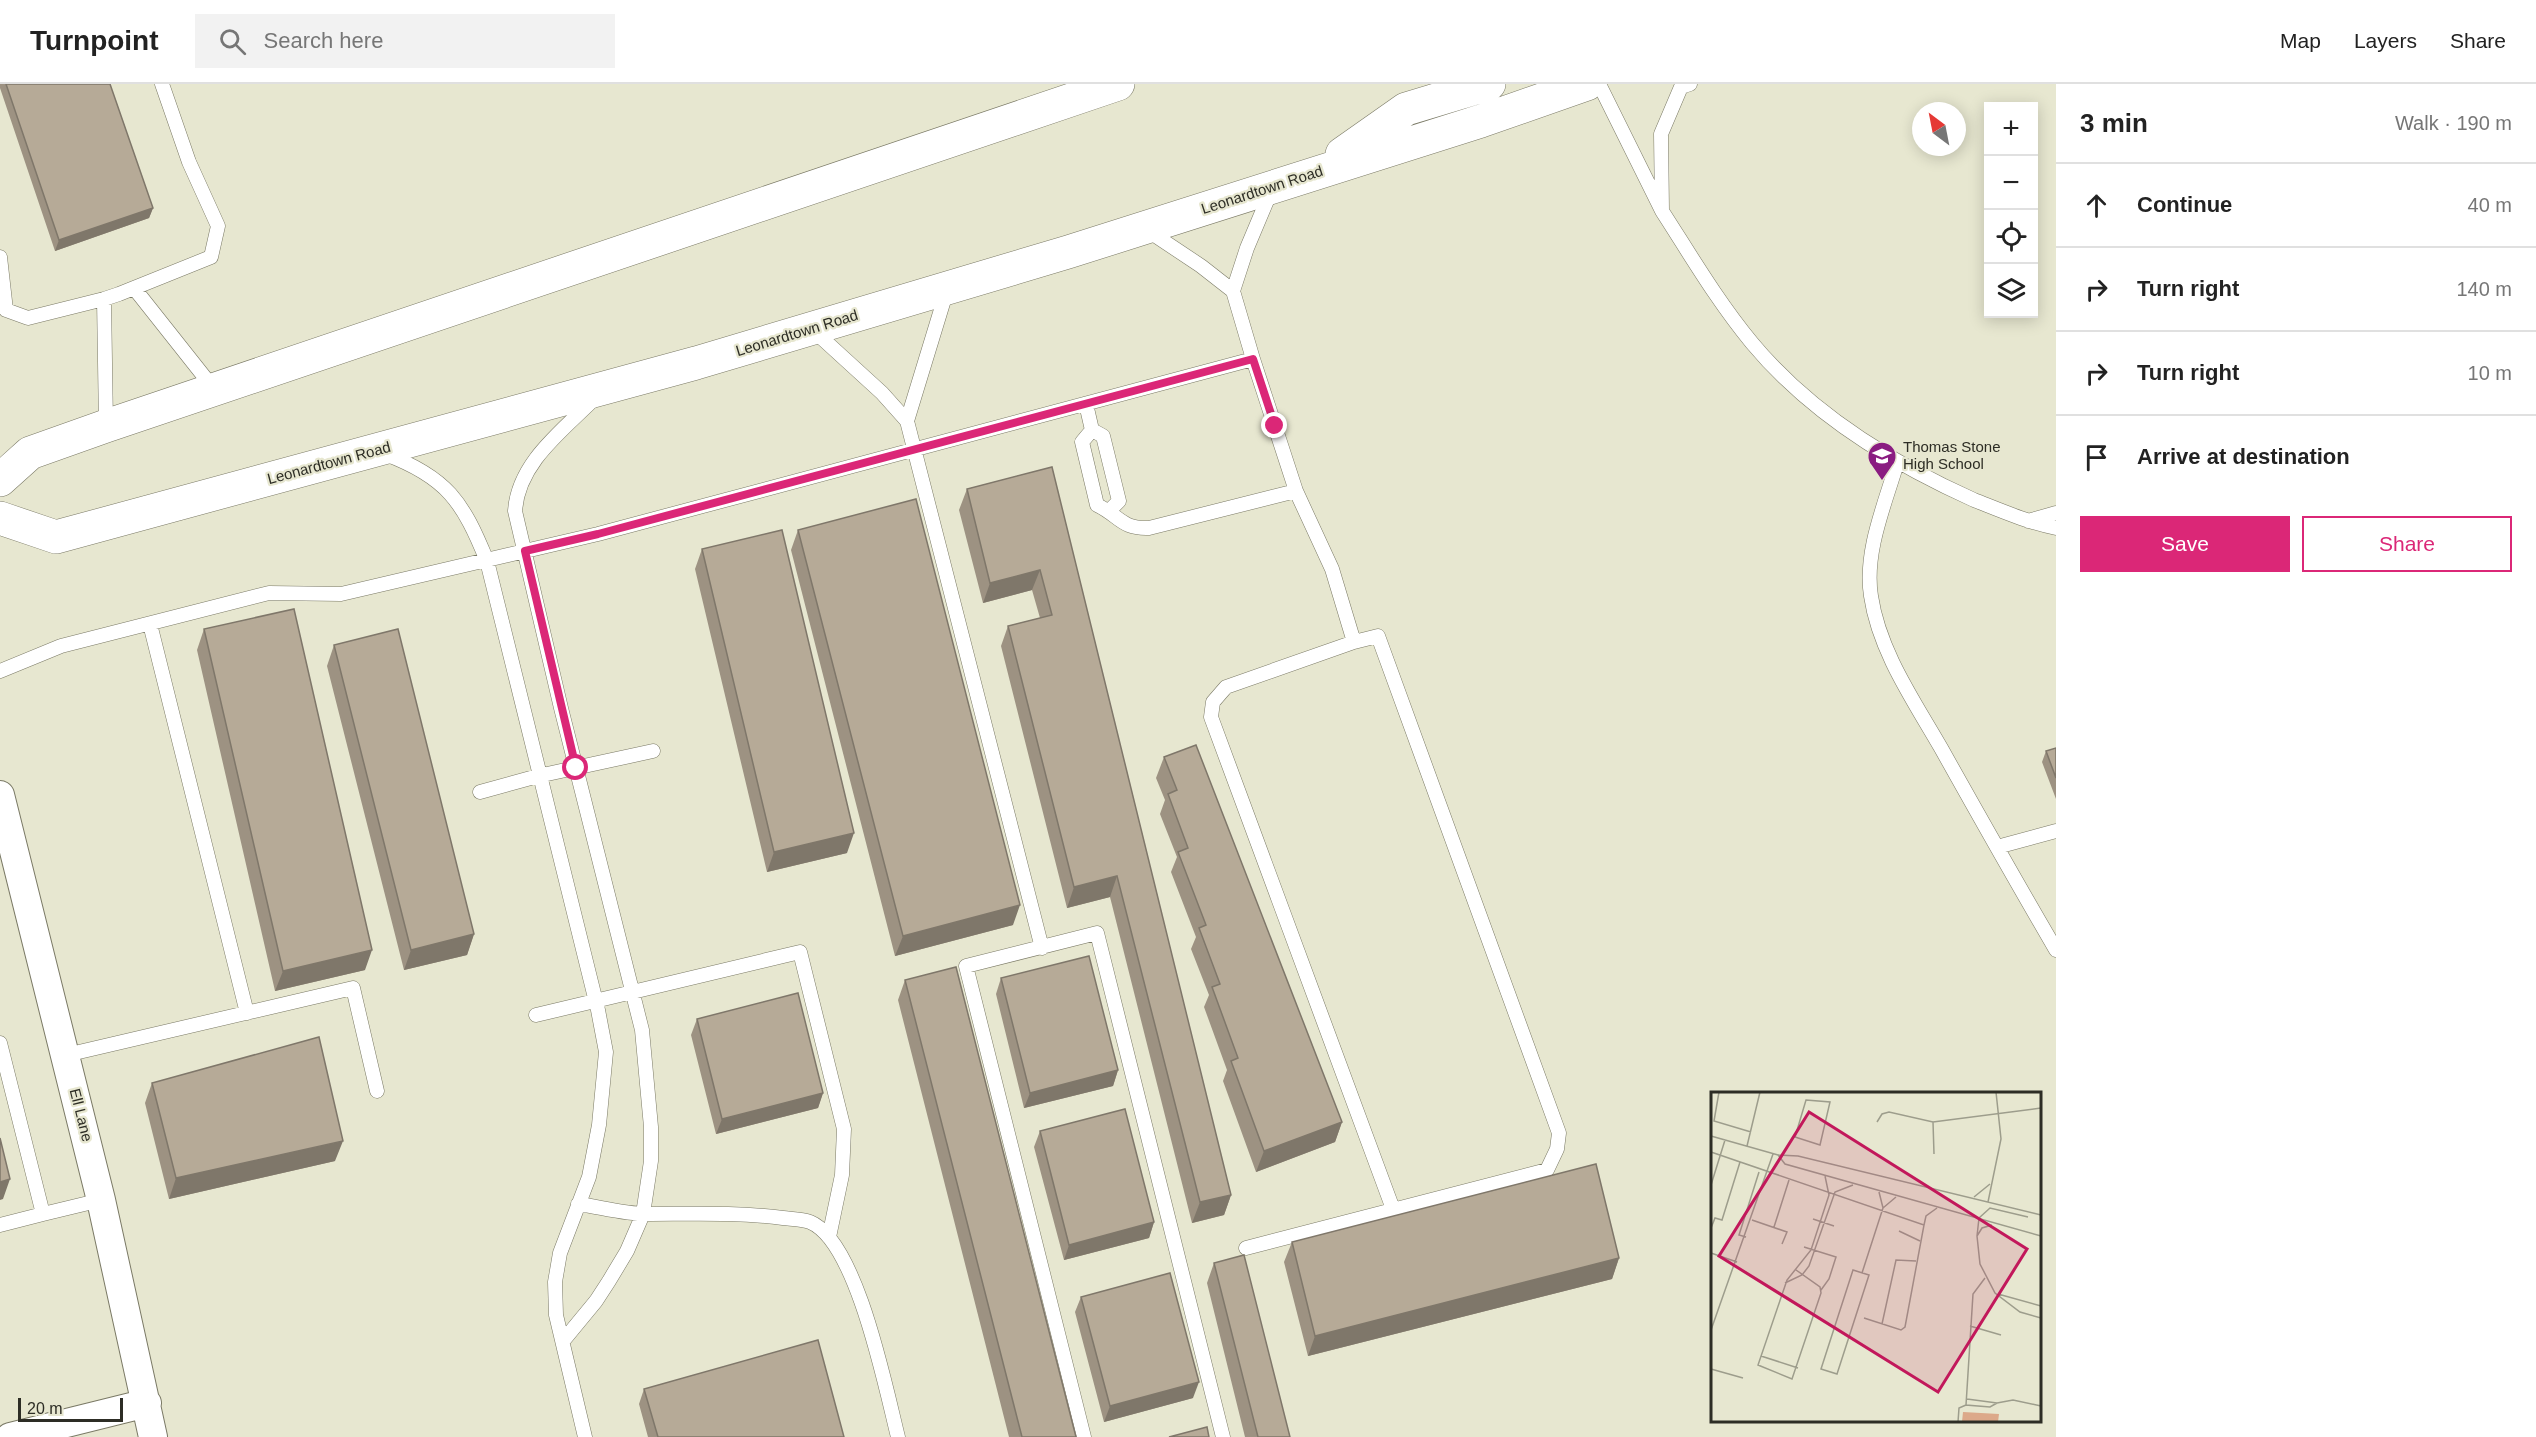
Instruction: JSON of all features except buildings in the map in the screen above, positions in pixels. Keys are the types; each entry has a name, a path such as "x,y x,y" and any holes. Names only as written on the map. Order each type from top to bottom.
{"highway":[{"path":"0,480 30,453 106,426 1118,84"},
{"path":"1314,174 1406,110 1489,84"},
{"name":"Leonardtown Road","path":"0,518 56,537 605,388 948,288 1143,228 1480,121 1587,84"}],"street":[{"name":"Ell Lane","path":"0,795 101,1200 153,1437"},
{"path":"10,1437 147,1403"}],"lane":[{"path":"0,257 6,310 28,318 134,288 211,256 218,226 189,162 162,84"},
{"path":"1599,84 1662,211 1709,285 1753,344 1798,388 1845,429 1898,463 2026,522 2056,528"},
{"path":"1662,211 1661,134 1681,87 1690,84"},
{"path":"1273,186 1244,255 1233,291 1296,491 1332,569 1354,642"},
{"path":"1143,228 1201,266 1233,291"},
{"path":"134,288 213,389"},
{"path":"907,421 948,288"},
{"path":"104,298 106,426"},
{"path":"811,328 882,393 907,421 1042,948"},
{"path":"0,671 61,646 269,593 341,594 610,531 1253,359"},
{"path":"563,1341 609,1281 627,1251 643,1214 651,1161 651,1128 642,1030 576,768 515,511 516,494 522,478 549,444 605,388"},
{"path":"1086,404 1092,430 1103,436 1119,501 1109,511"},
{"path":"1092,430 1082,442 1097,505 1134,529 1149,528 1296,491"},
{"path":"375,450 410,463 434,477 456,499 472,525 487,561 538,776 596,1000 606,1052 599,1125 589,1177 560,1253 555,1282 556,1315 585,1437"},
{"path":"1898,463 1876,537 1871,566 1871,594 1878,625 1903,681 2056,950"},
{"path":"2026,522 2056,513"},
{"path":"150,624 247,1013"},
{"path":"1246,1248 1547,1170 1557,1149 1558,1133 1378,636 1354,642 1226,687 1213,702 1211,717 1393,1209"},
{"path":"480,792 538,776 653,751"},
{"path":"1997,847 2056,831"},
{"path":"1084,1437 966,966 1097,933 1223,1437"},
{"path":"536,1015 800,952 844,1129 842,1175 829,1237"},
{"path":"66,1055 353,988 377,1091"},
{"path":"0,1043 43,1214"},
{"path":"0,1225 101,1200"},
{"path":"578,1204 643,1214 762,1216 810,1222 829,1237 843,1258 858,1293 876,1350 898,1437"}],"place":[{"name":"Thomas Stone High School","path":"1882,482"}],"route":[{"path":"576,768 525,551 598,534 1253,359 1275,426"}]}
